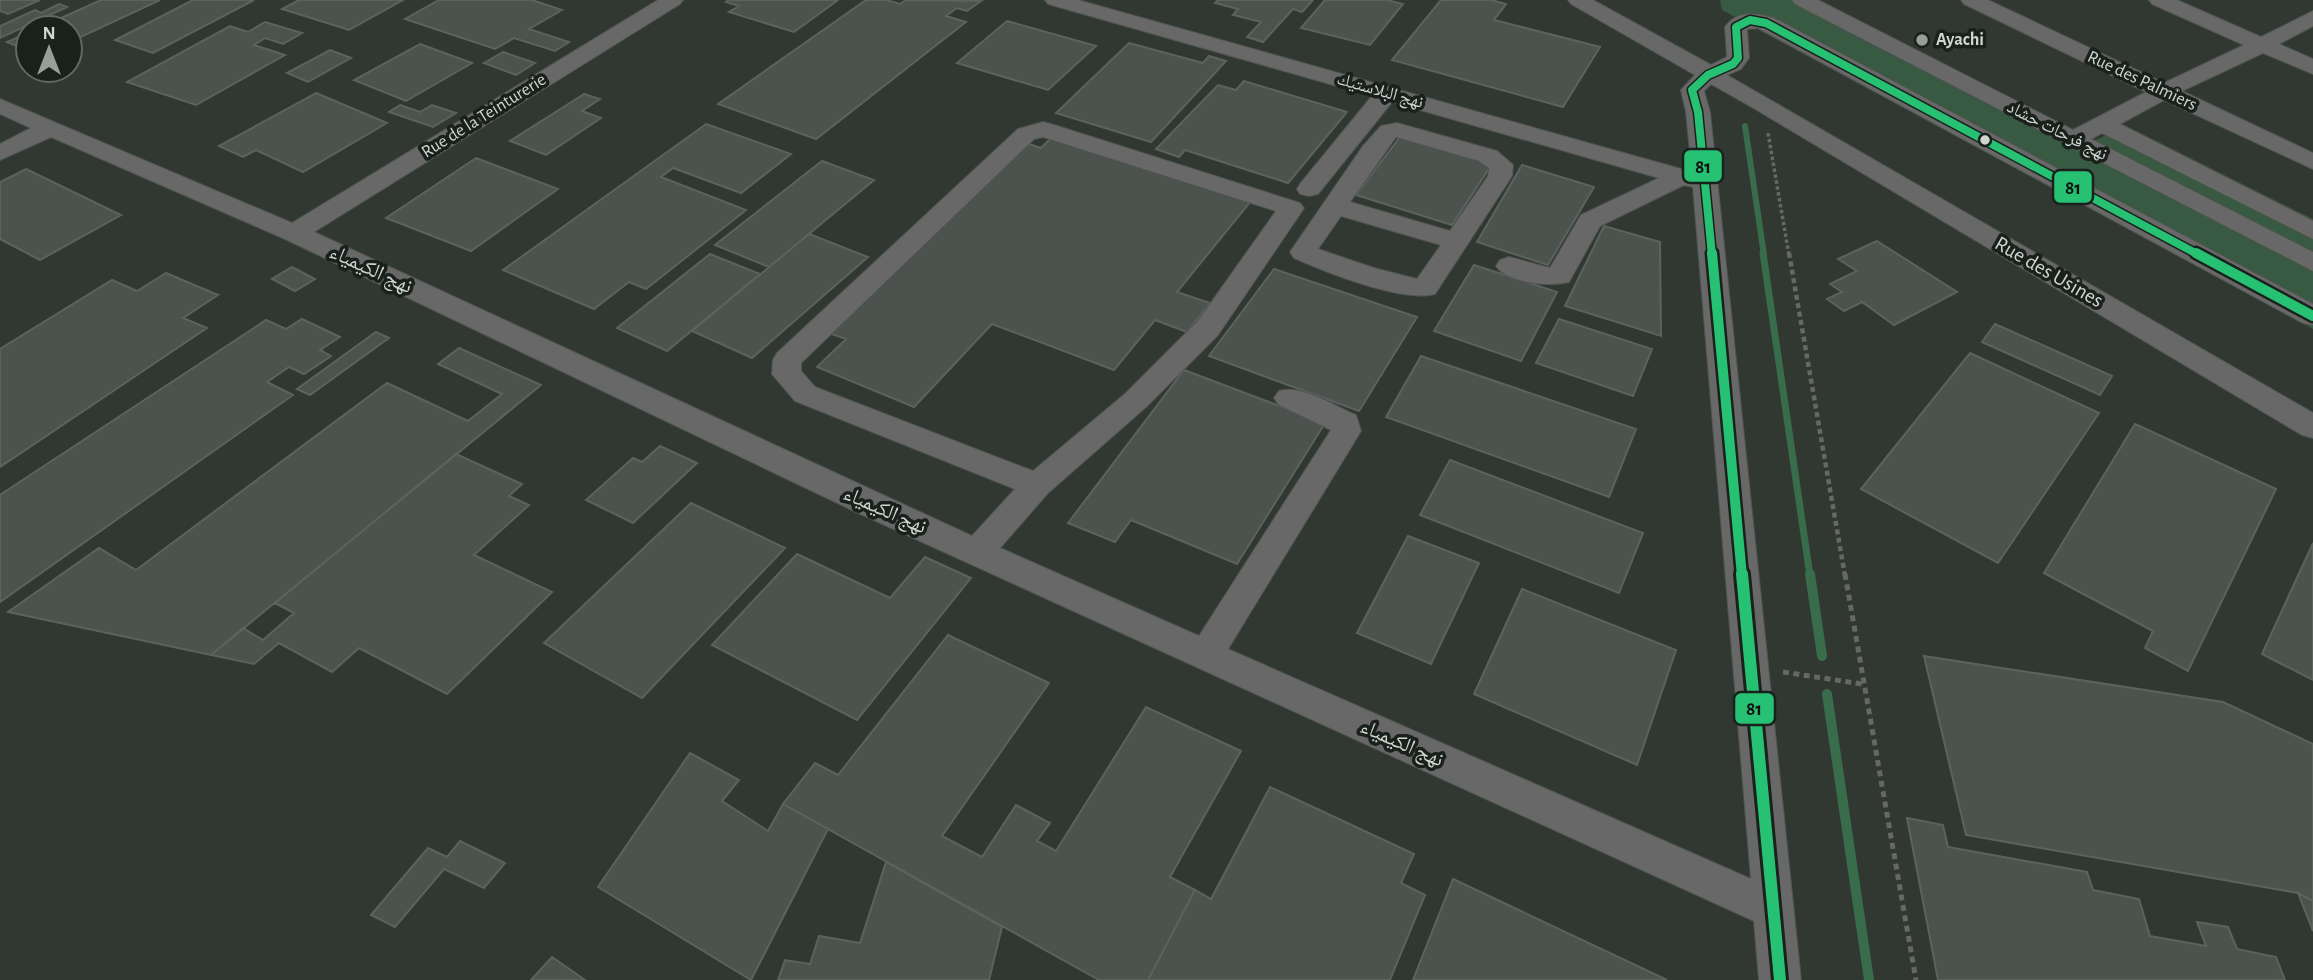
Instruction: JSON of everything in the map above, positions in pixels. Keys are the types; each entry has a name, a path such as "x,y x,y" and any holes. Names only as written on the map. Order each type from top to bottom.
{"street":[{"name":"Rue de la Teinturerie","path":"294,233 673,0"},
{"name":"نهج البلاستيك","path":"1055,0 1694,179"},
{"name":"Rue des Usines","path":"1578,0 1736,101 2313,428"},
{"name":"نهج فرحات حشاد","path":"1801,0 2313,263"},
{"name":"Rue des Palmiers","path":"1971,0 2313,162"},
{"path":"2159,0 2313,67"},
{"path":"2073,139 2313,17"},
{"path":"1780,980 1751,668 1694,179 1736,101 1733,64 1738,58 1736,27 1742,22 1754,19 1766,23 2313,316"},
{"path":"977,552 1037,485 1136,400 1208,328 1300,199 1387,93"},
{"name":"نهج الكيمياء","path":"0,106 294,233 977,552 1772,909"},
{"path":"2103,124 2313,231"},
{"path":"0,153 49,128"},
{"path":"1037,485 805,394 786,374 787,360 1026,134 1036,130 1066,136 1300,199 1329,212 1458,241"},
{"path":"1389,131 1410,134 1488,156 1501,165 1500,176 1458,241 1425,288 1416,289 1303,252 1389,131"},
{"path":"1508,267 1544,277 1559,276 1590,221 1694,179"},
{"path":"1206,655 1346,431 1345,423 1289,398"}],"path":[{"path":"1736,101 1862,684 1916,980"},
{"path":"1751,668 1862,684"}],"green space":[{"path":"1720,0 1811,0 2092,142 2125,126 2313,219 2313,329 1722,10"}],"building":[{"path":"0,0 40,0 8,14 0,11"},
{"path":"101,0 160,0 84,35 84,14 70,14"},
{"path":"193,0 254,0 153,53 115,40"},
{"path":"299,0 403,0 349,30 282,9"},
{"path":"439,0 532,0 562,10 529,29 569,42 555,51 514,38 495,49 405,19"},
{"path":"838,0 794,32 729,12 739,6 726,2"},
{"path":"866,0 886,0 900,4 906,0 981,1 967,11 957,8 946,16 966,22 816,139 718,104"},
{"path":"1218,0 1313,0 1302,12 1293,9 1263,42 1247,37 1261,22 1233,15 1238,9 1215,3"},
{"path":"1325,0 1387,0 1403,4 1370,45 1301,28"},
{"path":"1441,0 1491,0 1506,4 1494,20 1600,47 1563,107 1392,60"},
{"path":"59,4 67,7 52,14 26,14 35,10 41,13"},
{"path":"14,20 14,32 0,38 0,26"},
{"path":"1007,21 1096,46 1048,90 957,63"},
{"path":"265,22 302,33 283,44 265,38 254,45 285,55 196,105 127,82 230,26 248,32"},
{"path":"1129,43 1203,63 1209,56 1226,61 1151,142 1056,113"},
{"path":"420,44 472,63 406,101 354,80"},
{"path":"330,50 351,58 308,82 287,73"},
{"path":"503,52 535,63 516,75 484,63"},
{"path":"1244,81 1347,112 1288,183 1185,150 1179,157 1156,149 1218,85 1236,90"},
{"path":"316,93 387,123 303,172 256,150 243,157 219,146"},
{"path":"584,94 600,99 582,111 601,118 546,155 510,141"},
{"path":"400,105 420,112 432,105 456,113 433,127 389,112"},
{"path":"706,124 791,154 741,193 673,168 661,177 746,210 646,289 629,282 594,309 503,270"},
{"path":"1052,137 1251,201 1177,292 1210,303 1187,332 1155,320 1114,370 992,324 914,407 817,367 846,339 826,332 1026,143 1041,148"},
{"path":"1400,137 1492,164 1452,225 1356,195"},
{"path":"476,158 558,189 471,251 386,218"},
{"path":"822,161 874,180 769,267 715,245"},
{"path":"1522,165 1594,187 1548,265 1477,242"},
{"path":"26,169 121,215 40,260 0,239 0,182"},
{"path":"1604,226 1660,242 1661,336 1565,306"},
{"path":"809,234 868,257 752,358 692,331"},
{"path":"1877,241 1957,292 1894,325 1862,302 1844,311 1827,299 1842,292 1830,284 1857,271 1838,259"},
{"path":"710,254 760,274 667,351 617,328"},
{"path":"1474,265 1557,292 1521,361 1434,331"},
{"path":"292,267 315,279 295,291 272,279"},
{"path":"1274,269 1417,317 1359,411 1209,356"},
{"path":"166,273 218,295 183,318 207,328 0,467 0,349 112,280 137,291"},
{"path":"302,319 340,337 320,350 331,356 304,374 289,367 267,382 293,395 0,602 0,495 266,320 286,329"},
{"path":"1559,319 1652,349 1633,396 1536,363"},
{"path":"1995,324 2112,376 2100,395 1982,342"},
{"path":"376,332 389,338 310,395 297,389"},
{"path":"459,348 541,385 211,655 8,612 99,548 136,570 387,383 468,421 502,394 438,364"},
{"path":"1970,353 2099,413 1998,563 1861,489"},
{"path":"1421,356 1636,429 1609,497 1386,417"},
{"path":"1184,370 1325,423 1237,564 1131,520 1115,542 1068,523"},
{"path":"2135,424 2276,489 2188,671 2145,648 2153,631 2044,573"},
{"path":"660,446 697,463 633,523 586,500 633,458 642,462"},
{"path":"456,454 522,484 509,496 529,505 474,555 552,592 447,694 359,648 332,672 279,643 254,664 211,655 243,628 263,640 294,613 275,603"},
{"path":"1450,460 1643,533 1619,593 1420,515"},
{"path":"691,503 785,548 642,698 544,643"},
{"path":"1408,536 1479,563 1431,664 1357,633"},
{"path":"2313,543 2313,680 2262,654"},
{"path":"797,554 890,598 925,557 971,578 857,720 712,645"},
{"path":"1522,589 1676,650 1637,765 1474,694"},
{"path":"948,635 1049,683 942,836 982,857 1016,805 1050,823 1037,841 1056,851 1146,707 1241,751 1170,877 1195,890 1148,980 1099,980 783,804 815,763 838,775"},
{"path":"1924,656 2223,702 2313,744 2313,901 2298,893 1966,835"},
{"path":"690,753 739,780 722,801 768,831 783,804 828,829 751,980 598,887"},
{"path":"1270,787 1414,854 1401,883 1425,895 1390,980 1148,980 1195,890 1211,899"},
{"path":"1907,818 1943,825 1948,847 2087,872 2093,890 2139,899 2150,936 2206,946 2197,922 2228,927 2237,949 2276,957 2285,980 1938,980"},
{"path":"460,841 505,863 484,888 444,869 395,927 371,915 428,848 447,857"},
{"path":"886,862 1002,927 989,980 778,980 785,960 810,964 819,936 860,943"},
{"path":"1453,879 1667,980 1413,980"},
{"path":"2298,893 2313,901 2313,931"},
{"path":"552,957 585,980 531,980"}],"waterway":[{"path":"1745,126 1764,255"},
{"path":"1763,253 1810,576"},
{"path":"1810,574 1822,656"},
{"path":"1827,694 1869,980"}],"transit line":[{"name":"81","path":"1780,980 1698,112 1692,90 1708,75 1733,64 1738,58 1736,27 1750,20 1766,23 2313,316"}],"place":[{"name":"Ayachi","path":"1922,40"}]}
